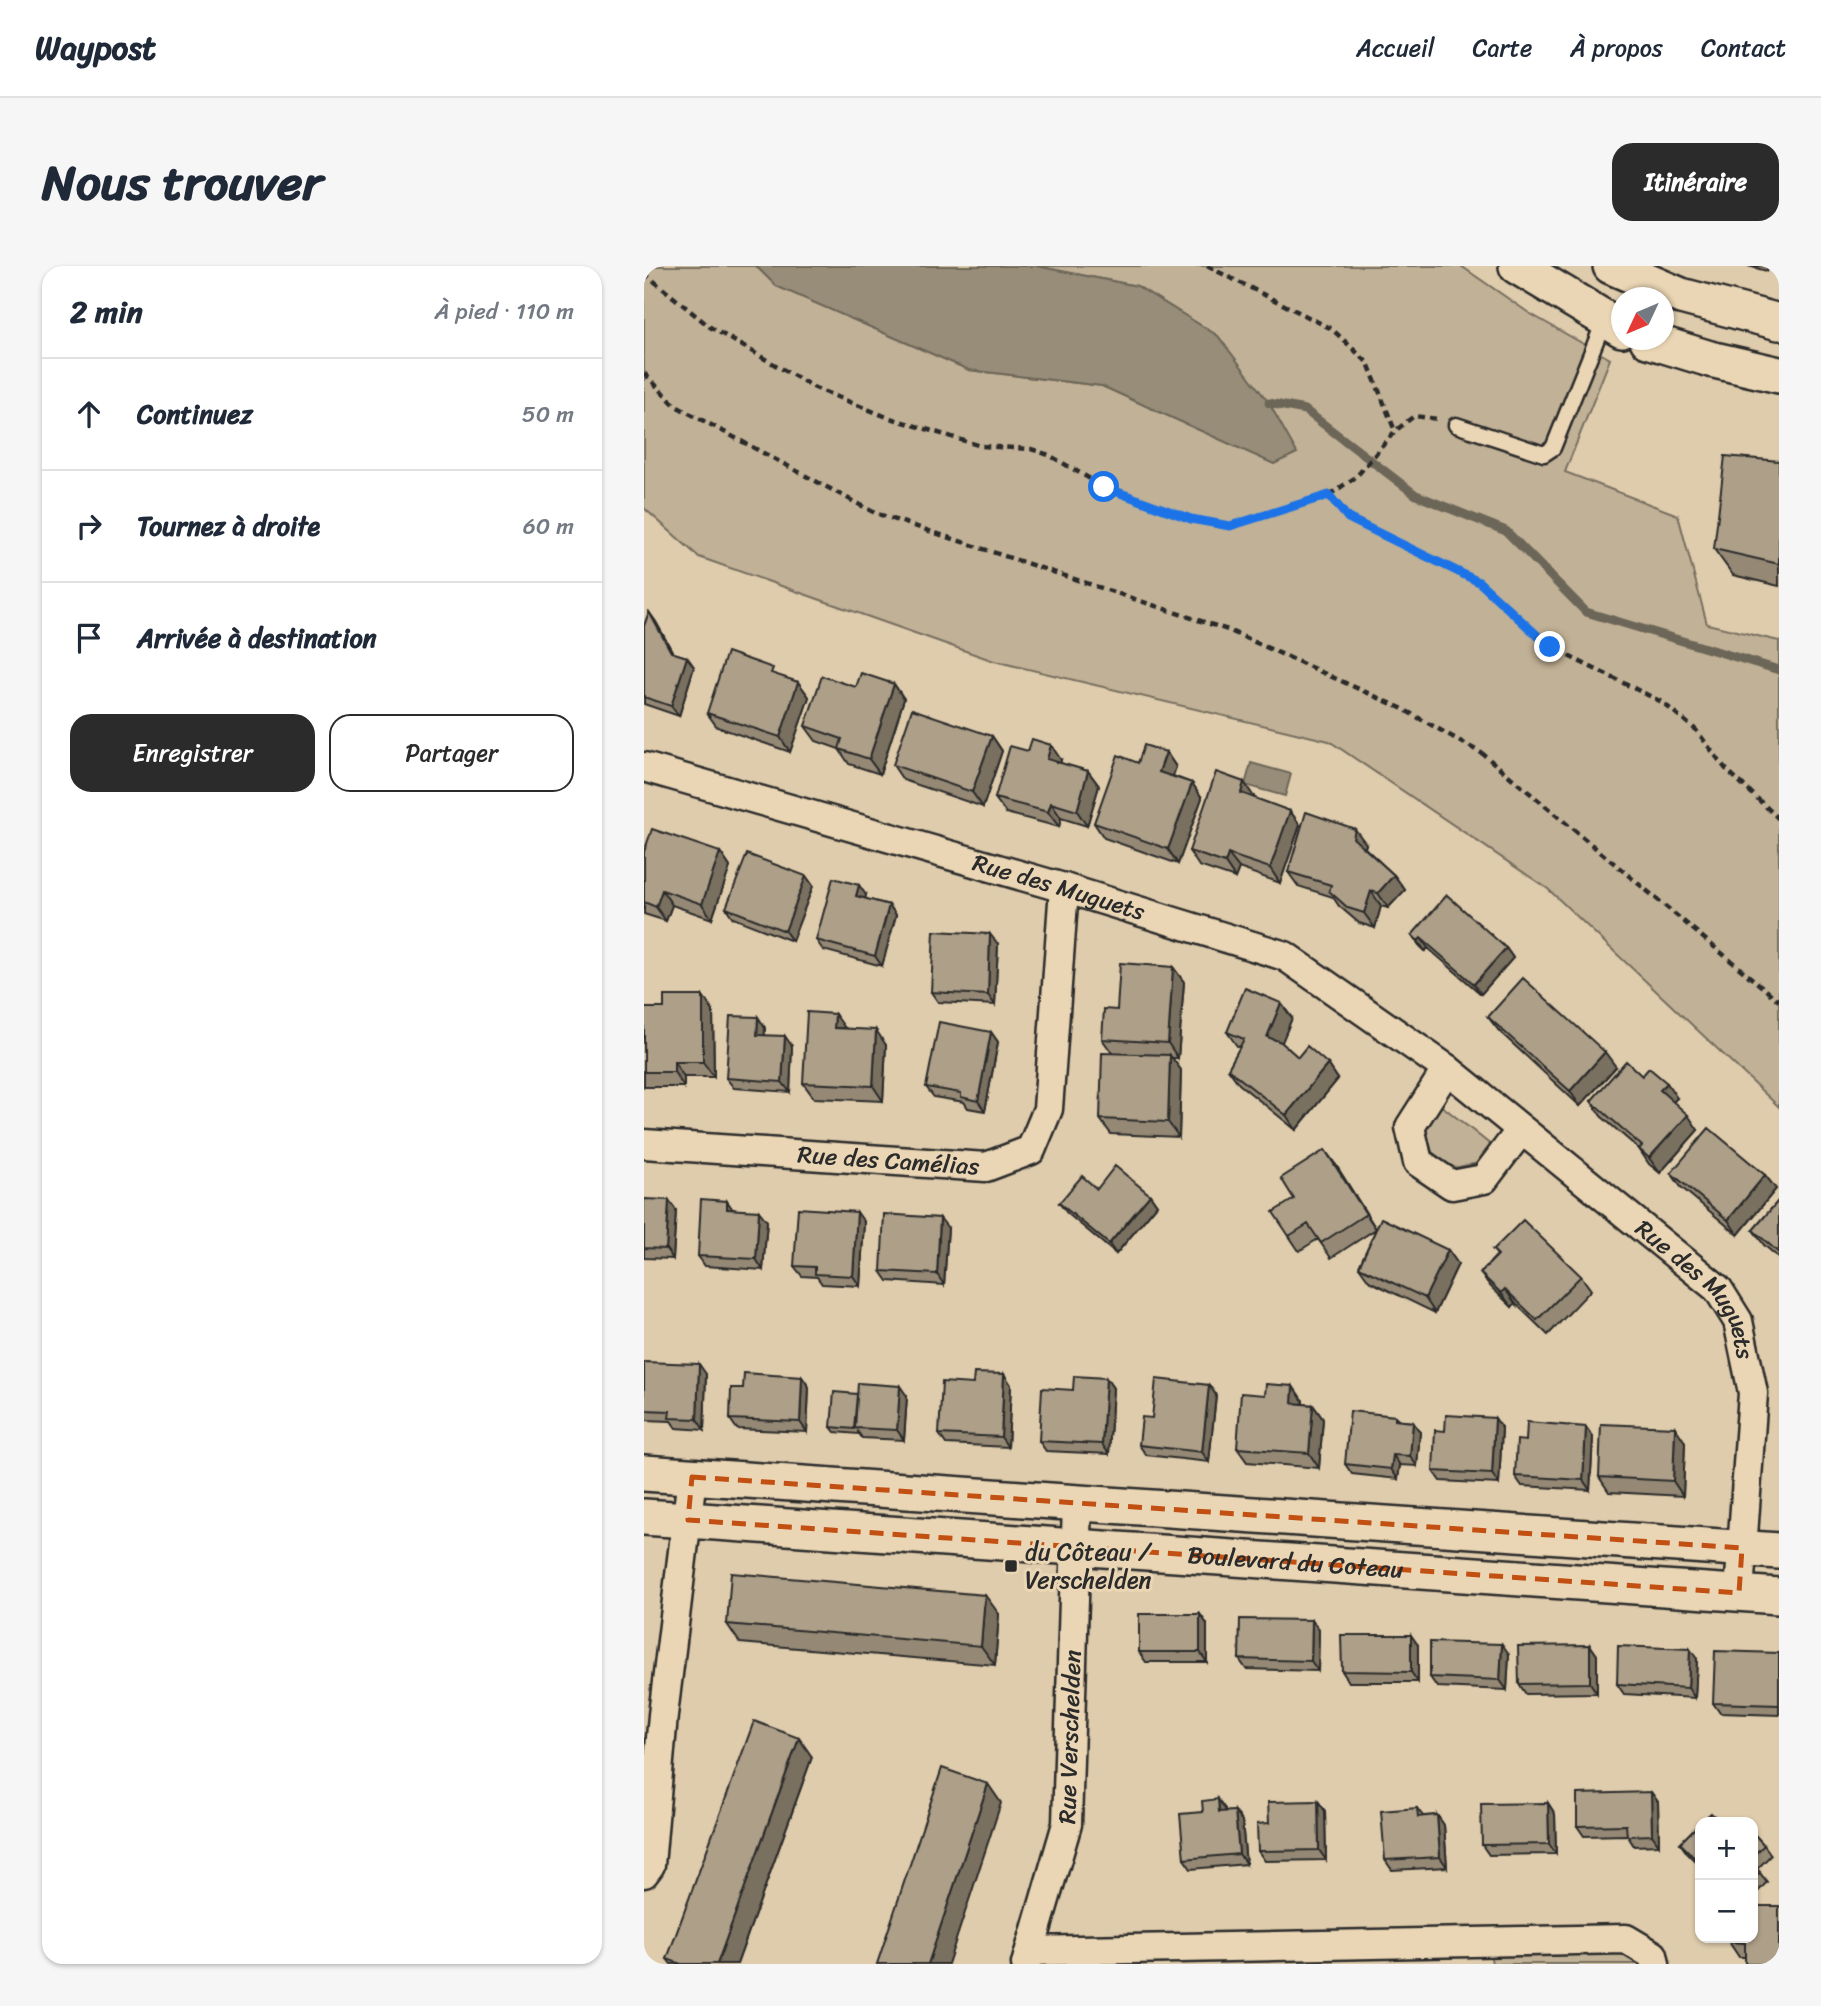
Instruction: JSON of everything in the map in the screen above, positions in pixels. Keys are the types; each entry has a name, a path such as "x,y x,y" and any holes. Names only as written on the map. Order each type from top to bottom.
{"street":[{"path":"1517,266 1590,308 1611,324"},
{"path":"1611,266 1681,296 1779,321"},
{"path":"1674,348 1779,375"},
{"name":"Rue des Muguets","path":"644,766 1064,888 1285,956 1447,1069 1718,1289 1738,1321 1753,1392 1739,1593"},
{"name":"Rue des Camélias","path":"644,1144 986,1167 1031,1150 1048,1109 1064,888"},
{"path":"1447,1069 1410,1127 1418,1162 1452,1185 1484,1180 1521,1130"},
{"name":"Boulevard du Coteau","path":"644,1473 1779,1551"},
{"path":"644,1874 650,1864 663,1715 692,1477"},
{"name":"Rue Verschelden","path":"1028,1957 1067,1824 1077,1503"},
{"name":"Boulevard du Coteau","path":"644,1517 1779,1596"},
{"path":"1028,1957 1480,1954 1626,1938 1653,1955 1655,1964"}],"lane":[{"path":"1455,425 1544,454 1553,448 1611,329"}],"path":[{"path":"1207,266 1332,329 1368,363 1395,431"},
{"path":"644,273 710,327 815,388 887,417 981,446 1031,449 1049,455 1104,487 1180,515 1230,526 1329,495 1356,477 1395,431 1414,416 1428,416 1455,425"},
{"path":"644,373 676,406 876,513 1228,631 1424,721 1483,754 1779,1001"},
{"path":"1329,495 1348,518 1479,582 1550,647 1662,702 1696,730 1725,768 1779,820"}],"highlighted area":[{"path":"692,1477 1742,1548 1739,1593 688,1520"}],"shaded area":[{"path":"644,266 756,266 776,286 969,370 1102,386 1274,464 1296,452 1268,403 1218,336 1137,286 1036,266 1461,266 1529,313 1610,359 1565,472 1678,515 1707,624 1779,641 1779,1107 1548,889 1329,741 994,661 699,557 644,508"},
{"path":"756,266 1036,266 1137,286 1218,336 1269,403 1297,453 1274,464 1102,386 969,370 776,286"},
{"path":"1251,763 1291,774 1285,796 1245,785"},
{"path":"1442,1106 1492,1146 1479,1163 1453,1168 1432,1152 1424,1129"},
{"path":"1626,1947 1646,1964 1492,1964 1490,1952"}],"building":[{"path":"1725,456 1779,461 1779,564 1714,549"},
{"path":"649,612 671,652 687,657 671,706 644,697 644,626"},
{"path":"727,652 773,668 771,673 798,682 780,737 707,713"},
{"path":"861,673 894,684 869,759 839,749 842,739 805,726 822,676 856,687"},
{"path":"912,709 992,736 972,792 893,765"},
{"path":"1032,739 1051,745 1047,759 1088,771 1077,811 1051,803 1048,812 995,798 1010,746 1028,751"},
{"path":"1144,745 1166,752 1159,772 1192,783 1168,849 1094,823 1118,755 1138,763"},
{"path":"1216,772 1244,782 1241,793 1290,811 1270,868 1228,854 1225,863 1189,851"},
{"path":"1306,812 1355,829 1353,838 1394,875 1378,893 1371,891 1364,913 1348,908 1329,891 1331,885 1288,872"},
{"path":"652,829 720,852 702,904 662,890 656,907 644,902 644,852"},
{"path":"747,854 806,876 785,931 726,908"},
{"path":"833,878 859,885 856,896 889,905 875,956 816,940"},
{"path":"1447,895 1506,948 1474,984 1421,938 1418,941 1412,935"},
{"path":"934,931 990,934 988,995 931,992"},
{"path":"1120,963 1173,967 1168,1043 1102,1039 1104,1009 1117,1010"},
{"path":"1523,978 1605,1052 1570,1091 1488,1017"},
{"path":"1245,988 1281,1003 1267,1037 1281,1042 1298,1057 1307,1046 1328,1064 1286,1115 1228,1069 1244,1039 1227,1032"},
{"path":"664,996 703,996 703,1062 674,1062 674,1072 644,1072 644,1008 664,1008"},
{"path":"807,1012 835,1014 834,1028 876,1030 873,1086 803,1083"},
{"path":"730,1016 758,1017 757,1035 785,1036 782,1082 726,1078"},
{"path":"939,1022 991,1032 978,1101 961,1097 961,1093 926,1087"},
{"path":"1102,1053 1170,1055 1168,1122 1100,1119"},
{"path":"1626,1061 1642,1076 1649,1068 1667,1083 1660,1090 1688,1115 1649,1158 1639,1149 1642,1146 1591,1101"},
{"path":"1709,1128 1765,1175 1728,1220 1671,1173"},
{"path":"1325,1150 1366,1214 1321,1243 1308,1224 1289,1236 1273,1212 1294,1199 1281,1178"},
{"path":"1115,1166 1150,1195 1109,1244 1059,1203 1082,1176 1097,1189"},
{"path":"644,1199 669,1200 666,1249 644,1248"},
{"path":"701,1199 727,1201 727,1209 759,1211 756,1259 698,1256"},
{"path":"1779,1200 1779,1253 1753,1230"},
{"path":"798,1208 857,1212 853,1276 815,1274 815,1267 794,1266"},
{"path":"884,1214 940,1218 937,1274 881,1271"},
{"path":"1381,1218 1448,1250 1425,1298 1359,1267"},
{"path":"1523,1220 1581,1276 1537,1320 1505,1289 1501,1293 1480,1273 1498,1255 1493,1250"},
{"path":"644,1362 699,1364 697,1419 669,1418 670,1411 644,1410"},
{"path":"744,1373 802,1377 800,1422 730,1419 731,1388 743,1388"},
{"path":"974,1373 1004,1374 1001,1437 939,1434 942,1382 973,1384"},
{"path":"1074,1376 1106,1378 1102,1444 1039,1441 1042,1388 1073,1390"},
{"path":"1156,1379 1209,1385 1202,1452 1139,1445 1142,1417 1152,1418"},
{"path":"858,1383 900,1386 897,1430 855,1428"},
{"path":"1266,1384 1293,1386 1292,1403 1313,1405 1309,1453 1237,1448 1241,1393 1265,1395"},
{"path":"834,1392 857,1394 854,1429 831,1427"},
{"path":"1350,1411 1395,1416 1395,1420 1413,1422 1410,1456 1393,1455 1391,1469 1345,1464"},
{"path":"1446,1415 1495,1418 1492,1474 1433,1471 1435,1430 1445,1431"},
{"path":"1527,1422 1586,1427 1583,1480 1515,1476 1517,1440 1526,1441"},
{"path":"1601,1424 1675,1427 1673,1481 1599,1477"},
{"path":"731,1573 985,1595 981,1646 727,1624"},
{"path":"1139,1614 1200,1614 1200,1652 1139,1652"},
{"path":"1240,1619 1312,1620 1311,1661 1239,1659"},
{"path":"1341,1635 1411,1635 1411,1672 1342,1671"},
{"path":"1430,1642 1502,1644 1500,1680 1430,1677"},
{"path":"1590,1645 1590,1683 1519,1684 1518,1646"},
{"path":"1618,1646 1690,1649 1688,1688 1617,1684"},
{"path":"1715,1651 1779,1653 1779,1705 1713,1703"},
{"path":"754,1721 799,1738 717,1964 681,1964 667,1959"},
{"path":"942,1768 988,1784 928,1964 877,1964"},
{"path":"1651,1792 1652,1835 1627,1836 1626,1825 1577,1826 1577,1794"},
{"path":"1218,1799 1219,1812 1235,1811 1239,1854 1184,1859 1180,1814 1203,1812 1202,1801"},
{"path":"1318,1801 1319,1850 1258,1851 1257,1824 1269,1823 1268,1802"},
{"path":"1548,1803 1549,1844 1482,1845 1481,1804"},
{"path":"1417,1808 1418,1817 1437,1815 1440,1857 1385,1860 1381,1811"},
{"path":"1695,1828 1695,1858 1680,1843"},
{"path":"1758,1838 1764,1845 1758,1851"},
{"path":"1758,1906 1779,1906 1779,1964 1745,1964 1745,1943 1758,1943"}],"waterway":[{"path":"1269,403 1305,410 1416,495 1506,531 1586,612 1779,670"}],"place":[{"name":"du Côteau / Verschelden","path":"1011,1566"}],"route":[{"path":"1104,487 1191,519 1230,526 1329,495 1348,518 1402,547 1479,582 1550,647"}]}
